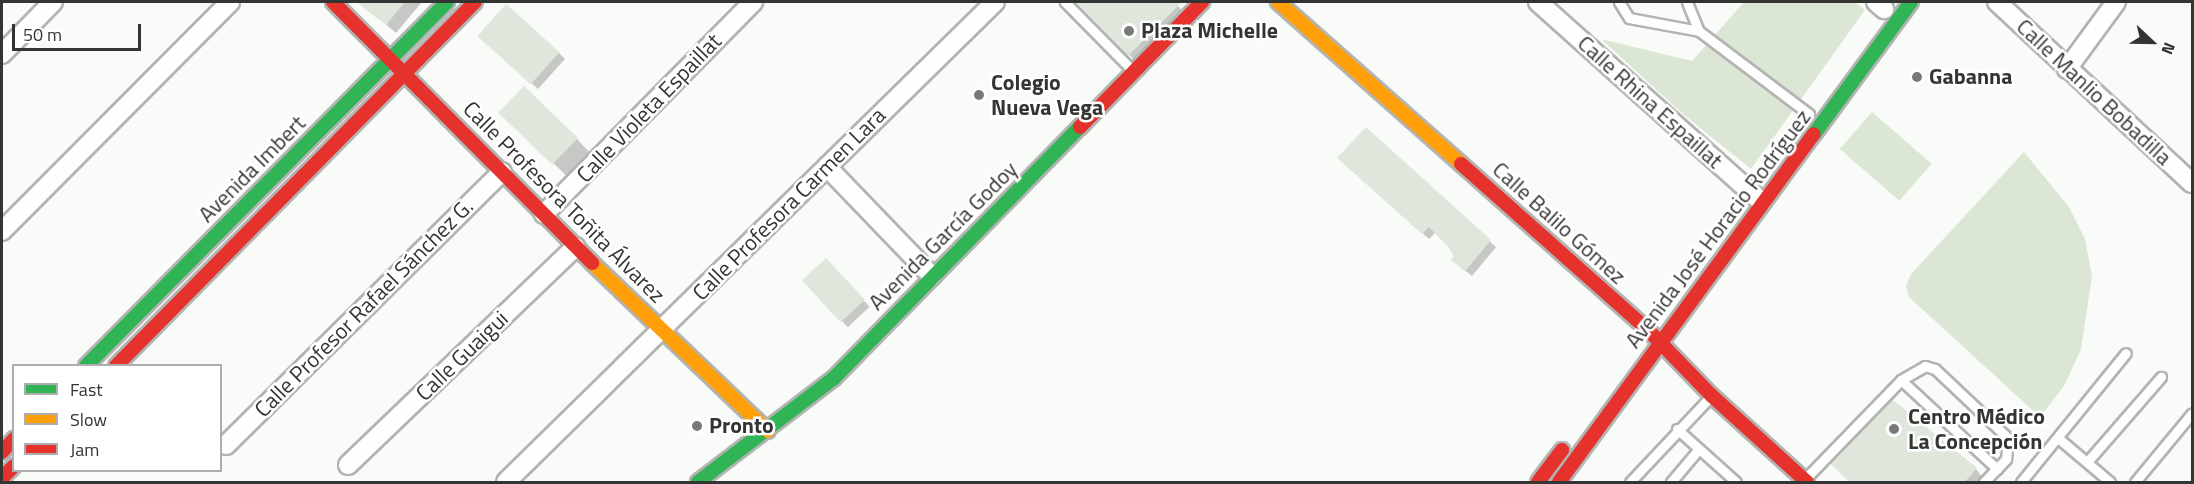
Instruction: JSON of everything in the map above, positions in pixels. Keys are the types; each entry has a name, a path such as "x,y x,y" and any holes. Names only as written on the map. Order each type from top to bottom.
{"street":[{"path":"2,54 53,2"},
{"path":"2,231 230,2"},
{"name":"Calle Profesora Toñita Álvarez","path":"333,2 392,59 575,247 768,430"},
{"name":"Avenida Imbert","path":"88,364 447,2"},
{"name":"Avenida Imbert","path":"118,364 475,2"},
{"name":"Calle Violeta Espaillat","path":"544,214 753,2"},
{"name":"Calle Profesora Carmen Lara","path":"506,483 995,2"},
{"name":"Avenida García Godoy","path":"698,483 834,378 1202,2"},
{"name":"Calle Balilo Gómez","path":"1278,2 1648,330 1711,395 1806,481"},
{"name":"Calle Rhina Espaillat","path":"1538,2 1753,194"},
{"name":"Avenida José Horacio Rodríguez","path":"1558,483 1660,341 1753,194 1911,2"},
{"name":"Calle Manlio Bobadilla","path":"1997,2 2193,183"},
{"path":"2067,69 2116,2"},
{"path":"827,167 932,276"},
{"name":"Calle Profesor Rafael Sánchez G.","path":"226,445 502,172"},
{"name":"Calle Guaigui","path":"348,465 575,247"},
{"path":"1538,483 1573,435"}],"lane":[{"path":"1065,2 1134,72"},
{"path":"1619,2 1629,18 1698,31 1809,114"},
{"path":"1687,2 1698,31"},
{"path":"2021,483 2126,353"},
{"path":"1806,481 1901,380 1916,368 1935,369 2008,438 2006,459 1984,483"},
{"path":"2087,462 2161,377"},
{"path":"1901,380 1996,469"},
{"path":"1630,483 1677,429 1711,395"},
{"path":"2135,483 2193,413"},
{"path":"1677,429 1736,483"},
{"path":"2058,438 2110,483"},
{"path":"1671,483 1698,450"}],"green space":[{"path":"1744,2 1855,2 1865,10 1751,169 1683,114 1601,39 1692,61"},
{"path":"1872,112 1932,164 1899,201 1840,149"},
{"path":"2024,152 2069,207 2085,239 2092,276 2081,349 2064,386 2040,417 1909,297 1906,286 1911,274"}],"building":[{"path":"356,2 405,2 386,25"},
{"name":"Plaza Michelle","path":"1076,2 1182,2 1128,56"},
{"path":"506,4 560,52 531,84 477,36"},
{"path":"524,86 578,138 552,165 498,113"},
{"path":"1366,127 1491,240 1465,271 1451,260 1454,256 1449,248 1429,227 1422,234 1337,158"},
{"path":"826,258 865,300 841,322 802,281"},
{"name":"Centro Médico La Concepción","path":"1892,399 1977,468 1964,483 1850,483 1830,463"}],"traffic: fast":[{"path":"88,364 447,2"},
{"path":"1814,134 1911,2"},
{"path":"698,482 834,378 1080,127"}],"traffic: slow":[{"path":"1278,2 1461,164"},
{"path":"592,263 768,431"}],"traffic: jam":[{"path":"333,2 592,263"},
{"path":"118,364 475,2"},
{"path":"1080,127 1202,2"},
{"path":"1559,482 1814,134"},
{"path":"1461,164 1648,330 1711,395 1807,482"},
{"path":"2,452 12,441"},
{"path":"1538,482 1562,450"},
{"path":"2,478 12,468"}],"place":[{"name":"Plaza Michelle","path":"1129,31"},
{"name":"Gabanna","path":"1917,77"},
{"name":"Colegio Nueva Vega","path":"979,95"},
{"name":"Pronto","path":"697,426"},
{"name":"Centro Médico La Concepción","path":"1894,429"}]}
